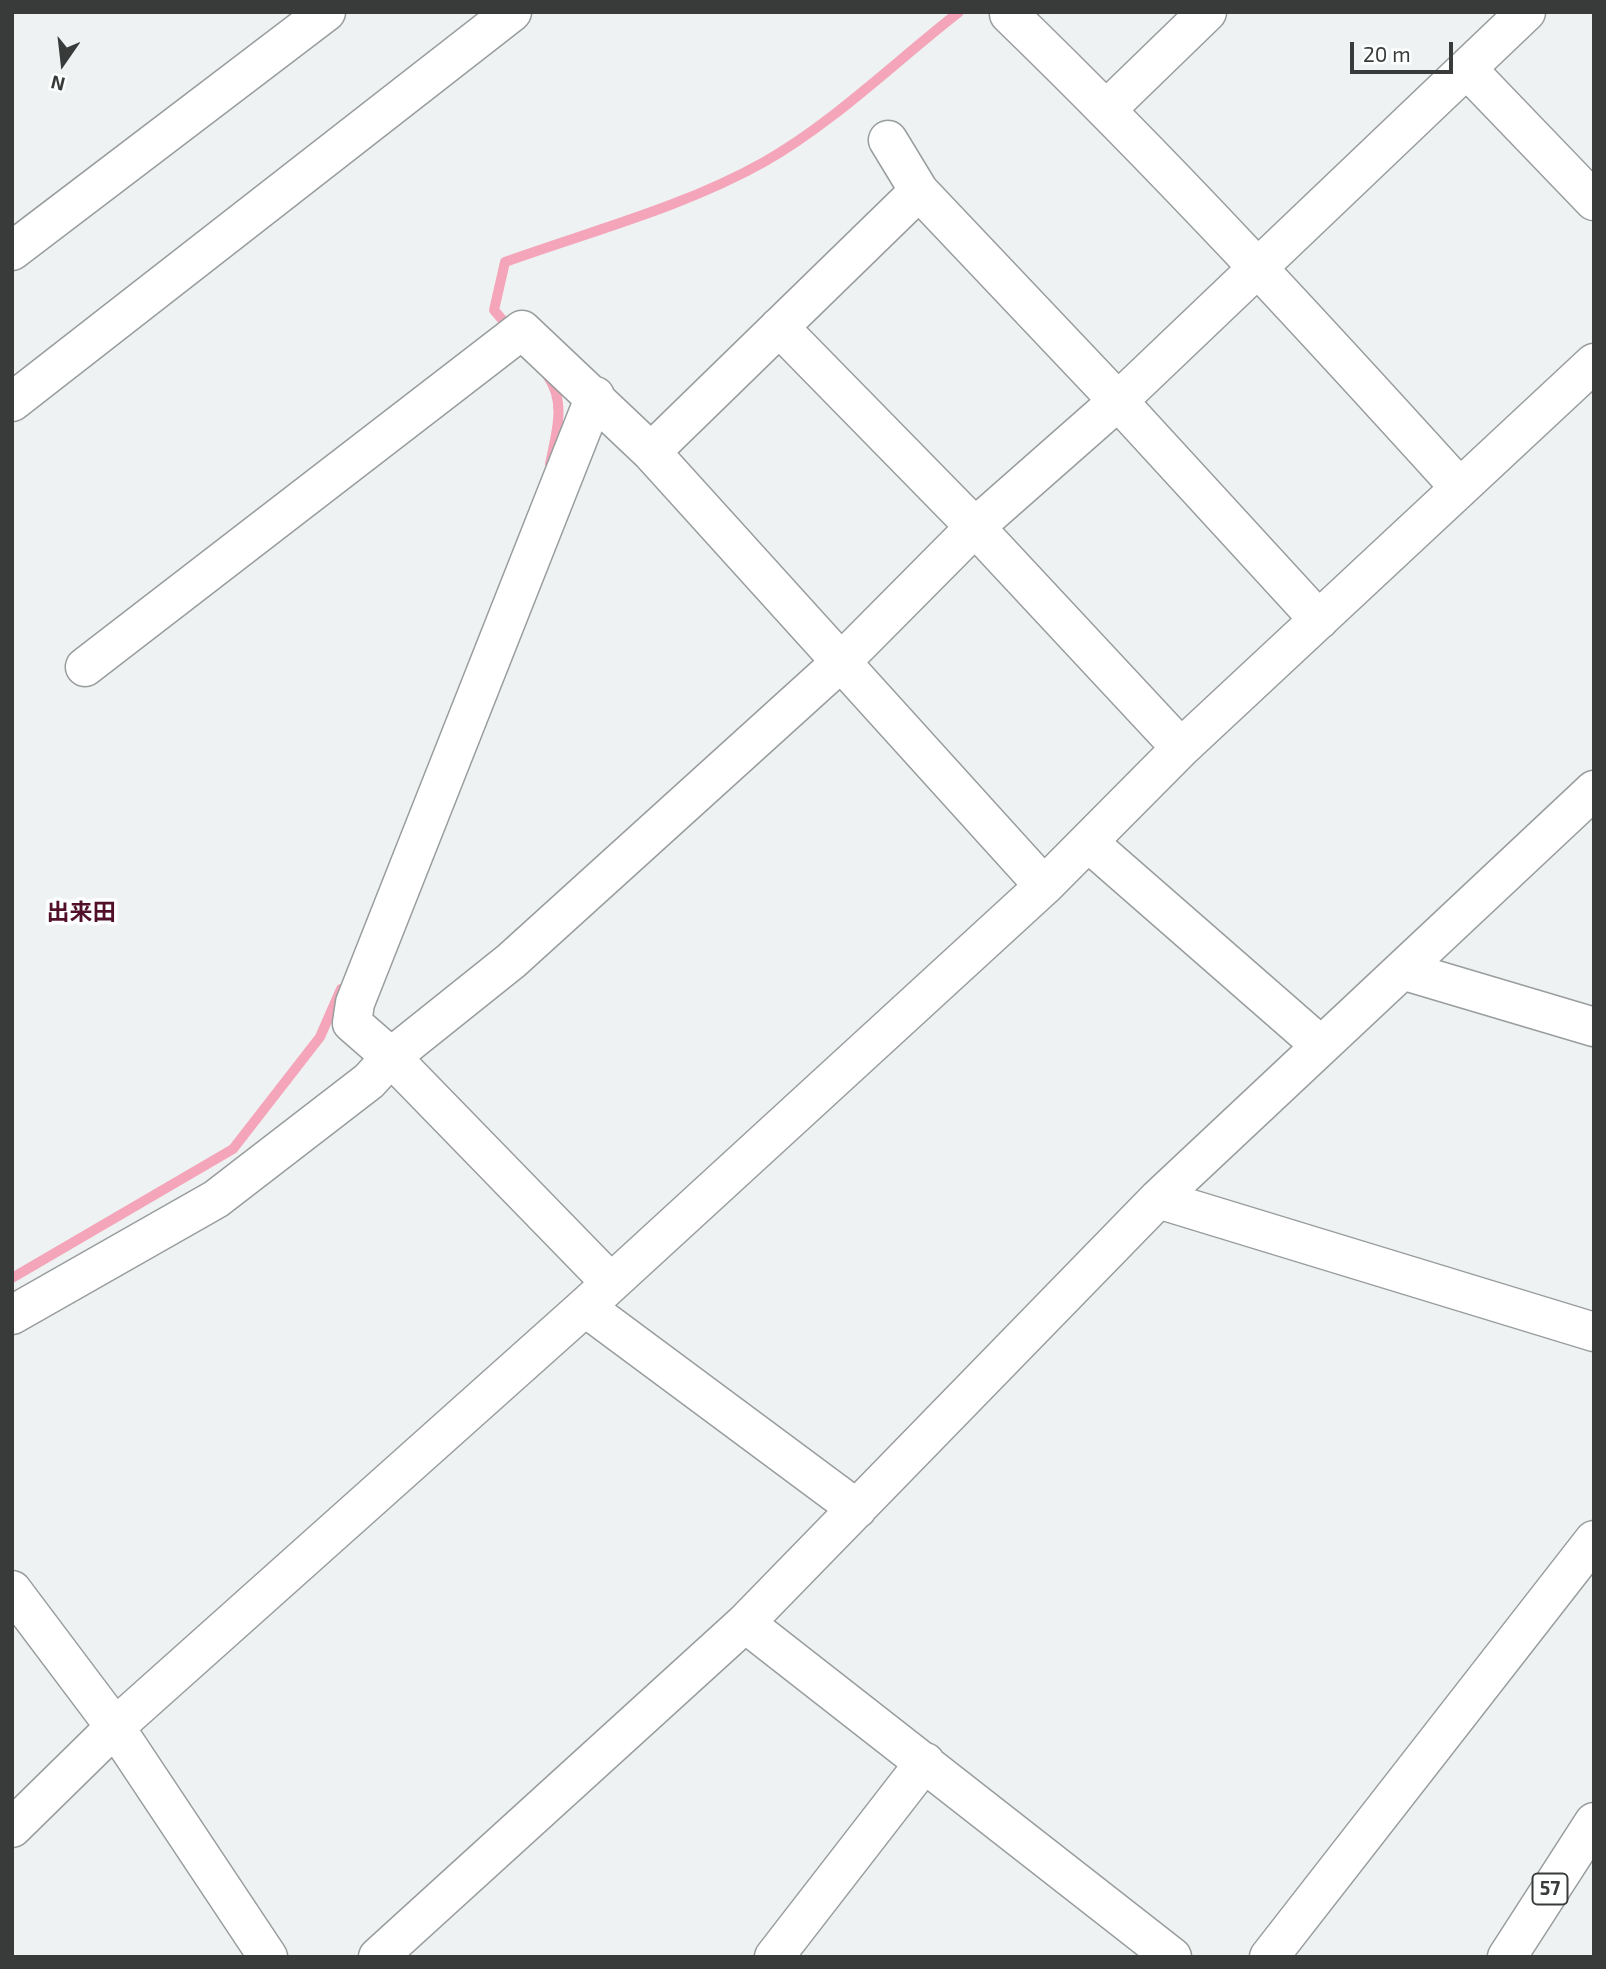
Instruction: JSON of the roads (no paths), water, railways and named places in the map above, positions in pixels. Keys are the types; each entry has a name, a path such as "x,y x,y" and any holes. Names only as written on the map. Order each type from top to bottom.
{"street":[{"path":"12,251 326,12"},
{"path":"12,402 512,12"},
{"path":"1107,109 1208,12"},
{"path":"1009,14 1107,109 1258,267 1460,488"},
{"path":"12,1315 216,1199 369,1081 391,1057 511,961 841,662 975,527 1118,401 1466,69 1520,14"},
{"path":"1466,69 1594,201"},
{"path":"888,140 919,191 1118,401 1319,620"},
{"path":"651,452 919,191"},
{"path":"779,327 975,527 1181,748"},
{"path":"85,667 522,330 595,396 651,452 1044,886"},
{"path":"12,1828 116,1727 598,1295 1044,886 1181,748 1594,363"},
{"path":"595,396 355,1003 352,1023 391,1057 598,1295 857,1508"},
{"path":"378,1957 745,1623 1158,1199 1319,1044 1594,790"},
{"path":"1089,843 1319,1044"},
{"path":"1402,970 1594,1027"},
{"path":"1158,1199 1594,1332"},
{"path":"1269,1957 1594,1540"},
{"path":"12,1590 116,1727 268,1957"},
{"path":"745,1623 1172,1957"},
{"path":"774,1957 925,1762"},
{"name":"57","path":"1507,1957 1583,1863 1594,1822"}],"waterway":[{"path":"511,330 494,310 505,262 670,205 764,162 815,129 959,12"},
{"path":"547,375 557,396 558,407 557,430 550,464"},
{"path":"12,1278 233,1149 320,1037 341,989"}],"district":[{"name":"出来田","path":"81,912"}]}
